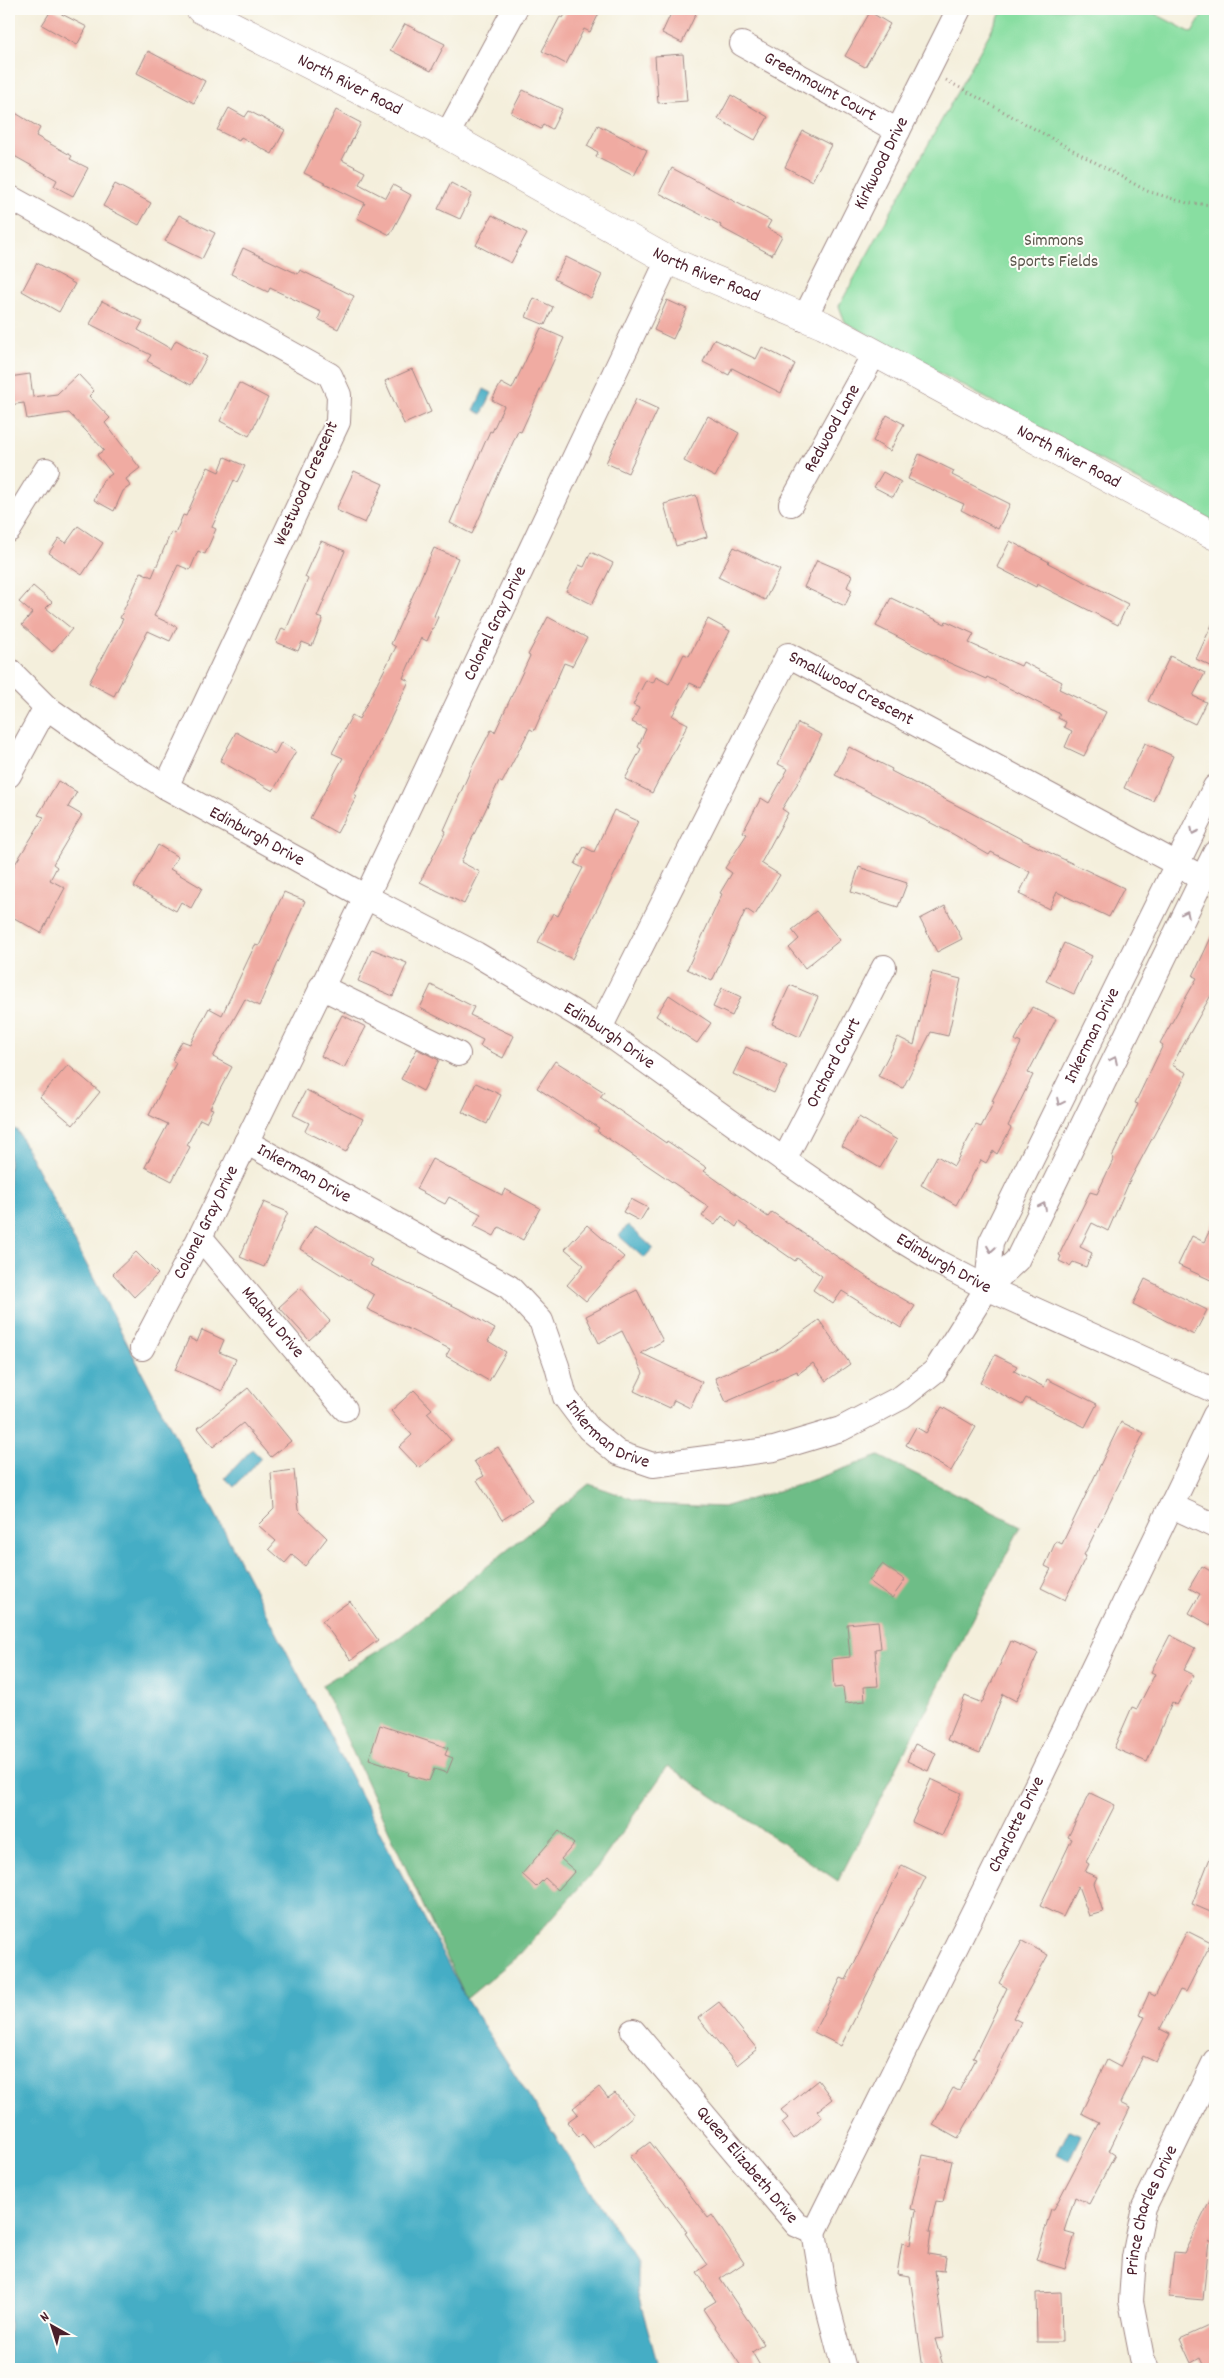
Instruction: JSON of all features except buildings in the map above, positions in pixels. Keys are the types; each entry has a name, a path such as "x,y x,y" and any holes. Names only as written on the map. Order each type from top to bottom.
{"main road":[{"name":"North River Road","path":"200,9 447,135 668,260 804,319 823,325 1215,536"}],"street":[{"path":"447,135 515,9"},
{"name":"Kirkwood Drive","path":"804,319 959,9"},
{"name":"Greenmount Court","path":"742,44 898,131"},
{"name":"Westwood Crescent","path":"9,197 330,375 339,394 338,422 166,786"},
{"name":"Colonel Gray Drive","path":"142,1348 200,1237 366,897 668,260"},
{"name":"Redwood Lane","path":"791,504 874,354"},
{"path":"9,530 46,470"},
{"name":"Smallwood Crescent","path":"600,1028 788,654 1203,878"},
{"name":"Edinburgh Drive","path":"9,670 46,707 107,750 166,786 366,897 476,954 600,1028 784,1160 891,1234 939,1263 987,1288 1215,1391"},
{"path":"9,775 46,707"},
{"name":"Inkerman Drive","path":"987,1288 991,1242 1215,787"},
{"name":"Inkerman Drive","path":"246,1142 509,1287 542,1321 558,1366 565,1397 588,1429 618,1453 654,1465 774,1449 841,1428 902,1397 935,1371 987,1288 1017,1260 1215,853"},
{"name":"Orchard Court","path":"784,1160 884,966"},
{"path":"321,988 458,1054"},
{"name":"Malahu Drive","path":"200,1237 345,1409"},
{"name":"Charlotte Drive","path":"814,2232 1040,1778 1215,1415"},
{"path":"1172,1506 1215,1526"},
{"name":"Queen Elizabeth Drive","path":"633,2031 797,2225 814,2232 824,2292 844,2369"},
{"name":"Prince Charles Drive","path":"1147,2369 1142,2358 1131,2302 1134,2257 1144,2207 1215,2061"}],"path":[{"path":"928,70 1147,191 1187,203 1215,205"}],"green space":[{"name":"Simmons Sports Fields","path":"1003,9 1146,9 1192,33 1206,9 1215,9 1215,522 845,322 839,306"},
{"path":"879,1456 1021,1526 838,1881 668,1766 599,1865 519,1955 466,1999 322,1685 396,1640 589,1484 647,1504 723,1507 798,1485"}],"water":[{"path":"484,389 492,393 482,414 474,410"},
{"path":"9,1128 17,1130 466,1999 637,2262 637,2291 659,2369 9,2369"},
{"path":"628,1225 653,1248 644,1258 619,1236"},
{"path":"252,1449 261,1458 234,1487 225,1478"},
{"path":"1069,2130 1081,2135 1069,2160 1057,2154"}]}
